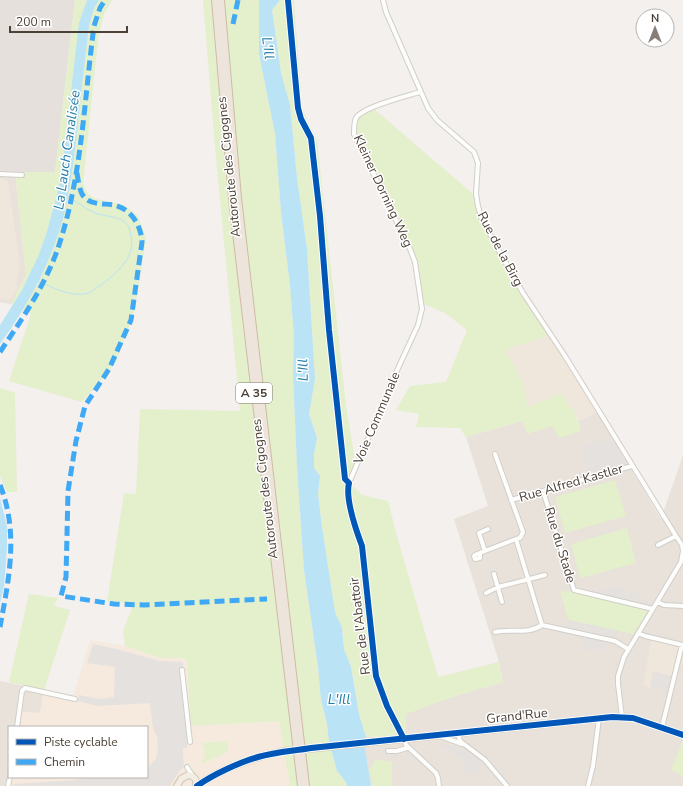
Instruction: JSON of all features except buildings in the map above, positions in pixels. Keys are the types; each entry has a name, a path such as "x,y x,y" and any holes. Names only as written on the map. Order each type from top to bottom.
{"highway":[{"name":"Autoroute des Cigognes","path":"215,0 233,206 301,786"},
{"name":"Autoroute des Cigognes","path":"221,0 238,198 306,786"}],"main road":[{"name":"Grand'Rue","path":"208,778 257,757 284,751 600,718 622,717 642,720 683,735"},
{"path":"179,785 184,776 208,778"},
{"path":"193,776 196,781 196,786 208,778"}],"street":[{"name":"Rue de la Birg","path":"383,0 386,12 420,92 434,116 474,152 478,163 477,200 482,217 514,278 565,356 682,545 683,551"},
{"name":"Kleiner Dorning Weg","path":"420,92 367,109 356,118 354,130 410,249 414,262 422,309"},
{"path":"0,174 22,175"},
{"name":"Voie Communale","path":"356,530 347,491 349,483 418,325 422,309"},
{"path":"488,529 479,533 482,552 520,538 522,532 496,454"},
{"name":"Rue Alfred Kastler","path":"511,500 632,466"},
{"name":"Rue du Stade","path":"543,491 574,590 650,607 653,609"},
{"name":"Rue de l'Abattoir","path":"356,530 362,546 376,676 387,706 407,748"},
{"path":"658,545 676,536"},
{"path":"516,540 542,625"},
{"path":"622,717 618,676 624,657 682,562 683,551"},
{"path":"494,574 502,602"},
{"path":"486,593 498,587 545,574"},
{"path":"658,602 664,605 683,606"},
{"path":"495,632 503,630 530,631 537,629 542,625"},
{"path":"542,625 615,641 628,649"},
{"path":"638,633 683,645 662,727"},
{"path":"182,670 190,742"},
{"path":"17,726 22,691 25,688 75,699"},
{"path":"588,786 600,718"},
{"path":"456,733 454,740 459,743"},
{"path":"456,733 464,745"},
{"path":"437,735 464,745 485,760 507,786"},
{"path":"388,751 397,751 407,748 436,773 439,786"}],"shaded area":[{"path":"0,0 75,0 55,172 0,172"},
{"path":"0,172 15,172 26,275 11,304 0,302"},
{"path":"0,178 8,181 19,257 19,271 16,285 18,287 10,301 0,298"},
{"path":"549,335 597,412 578,421 573,408 570,408 563,393 527,407 524,385 505,350"},
{"path":"597,412 661,519 683,455 683,786 371,786 365,748 366,737 406,735 405,714 452,697 503,682 499,662 454,519 488,506 466,437 522,421 581,431 578,421"},
{"path":"610,438 627,465 590,475 583,446"},
{"path":"620,586 652,604 651,606 596,593 596,591"},
{"path":"568,620 619,631 612,637 566,626"},
{"path":"583,637 607,641 607,649 584,651"},
{"path":"90,640 125,646 160,658 183,658 187,663 192,726 279,721 290,786 8,786 9,778 148,778 148,726 16,726 18,711 40,713 44,690 73,696"},
{"path":"651,640 678,646 679,648 672,676 653,671 650,688 643,686"},
{"path":"93,644 160,661 183,662 189,739 187,748 183,748 184,767 181,769 170,786 13,786 13,784 76,780 85,778 148,778 148,767 155,760 158,752 157,736 153,729 150,703 97,706 78,701 79,695 99,699 114,697 115,667 87,663"},
{"path":"654,672 673,677 669,691 651,686"},
{"path":"0,681 44,690 40,713 18,726 8,726 8,786 0,786"},
{"path":"441,743 458,748 484,764 473,776 461,769 466,760 440,746"}],"green space":[{"path":"75,0 87,0 86,2 94,8 99,0 112,0 104,14 98,39 83,184 88,194 96,199 124,205 138,216 146,238 135,310 116,362 82,402 9,381 31,314 11,304 26,275 15,172 55,172"},
{"path":"203,0 259,0 259,54 275,133 281,212 290,285 294,336 293,375 297,466 304,570 318,667 321,700 327,724 329,741 337,771 346,782 347,786 290,786 279,721 191,726 187,662 183,658 160,658 125,646 123,631 134,603 107,602 124,493 136,494 140,409 240,411 215,147"},
{"path":"280,0 294,0 302,107 317,140 346,406 354,454 352,485 362,495 388,501 438,677 499,662 503,682 452,697 406,714 406,735 366,737 359,714 351,667 344,649 343,634 335,612 318,494 320,477 314,468 314,454 317,438 309,414 315,379 307,249 297,178 290,105 281,73 272,10"},
{"path":"374,109 473,194 498,252 549,335 505,350 524,385 527,407 563,393 570,408 573,408 581,431 559,438 552,426 527,434 522,421 466,437 460,428 416,427 419,414 396,410 410,386 446,382 467,330 445,313 424,304 409,247 355,132 356,115"},
{"path":"0,388 15,393 17,492 7,492 0,476"},
{"path":"615,480 626,516 565,533 555,497"},
{"path":"627,528 636,563 580,578 571,544"},
{"path":"560,591 574,592 649,610 633,634 568,620"},
{"path":"29,594 58,598 54,606 70,610 44,690 9,682"},
{"path":"225,741 228,744 228,751 226,753 203,763 202,759 205,758 204,746 201,745 202,743"},
{"path":"683,742 683,776 671,770"},
{"path":"376,759 392,762 392,786 371,786 372,780 369,770"}],"water":[{"name":"La Lauch Canalisée","path":"87,0 99,0 94,8 89,26 74,160 62,222 51,254 36,286 19,316 0,344 0,325 21,292 38,257 46,235 58,191 62,170 79,23"},
{"name":"L'Ill","path":"259,0 280,0 272,10 281,73 290,105 297,178 307,249 315,379 309,414 317,438 314,454 314,468 320,476 318,494 335,612 342,628 344,649 351,667 359,714 366,737 365,748 371,786 347,786 346,782 337,771 329,741 327,724 321,700 318,667 304,570 297,466 293,375 294,336 290,285 281,212 275,133 259,54"},
{"path":"0,498 7,526 7,547 4,586 0,603"}],"waterway":[{"path":"38,282 69,293 88,293 101,285 119,270 128,258 131,251 131,236 129,227 125,223 117,218 98,214 86,209 67,196"}],"marked path":[{"path":"0,352 40,289 58,248 66,221 77,166 94,26 100,8 105,0"},
{"path":"233,24 238,0"},
{"path":"77,173 80,189 85,198 92,202 114,205 125,210 137,224 140,230 142,242 131,320 109,369 85,406 76,441 68,491 66,577 61,596 114,604 144,605 267,599"},
{"path":"0,485 6,503 11,538 9,573 0,627"}],"cycle path":[{"path":"288,0 298,108 301,119 311,138 320,216 329,330 345,479 349,483 348,497 354,523 362,546 376,676 387,706 404,739"},
{"path":"197,786 218,773 251,759 271,754 311,748 612,717 633,718 683,735"}]}
